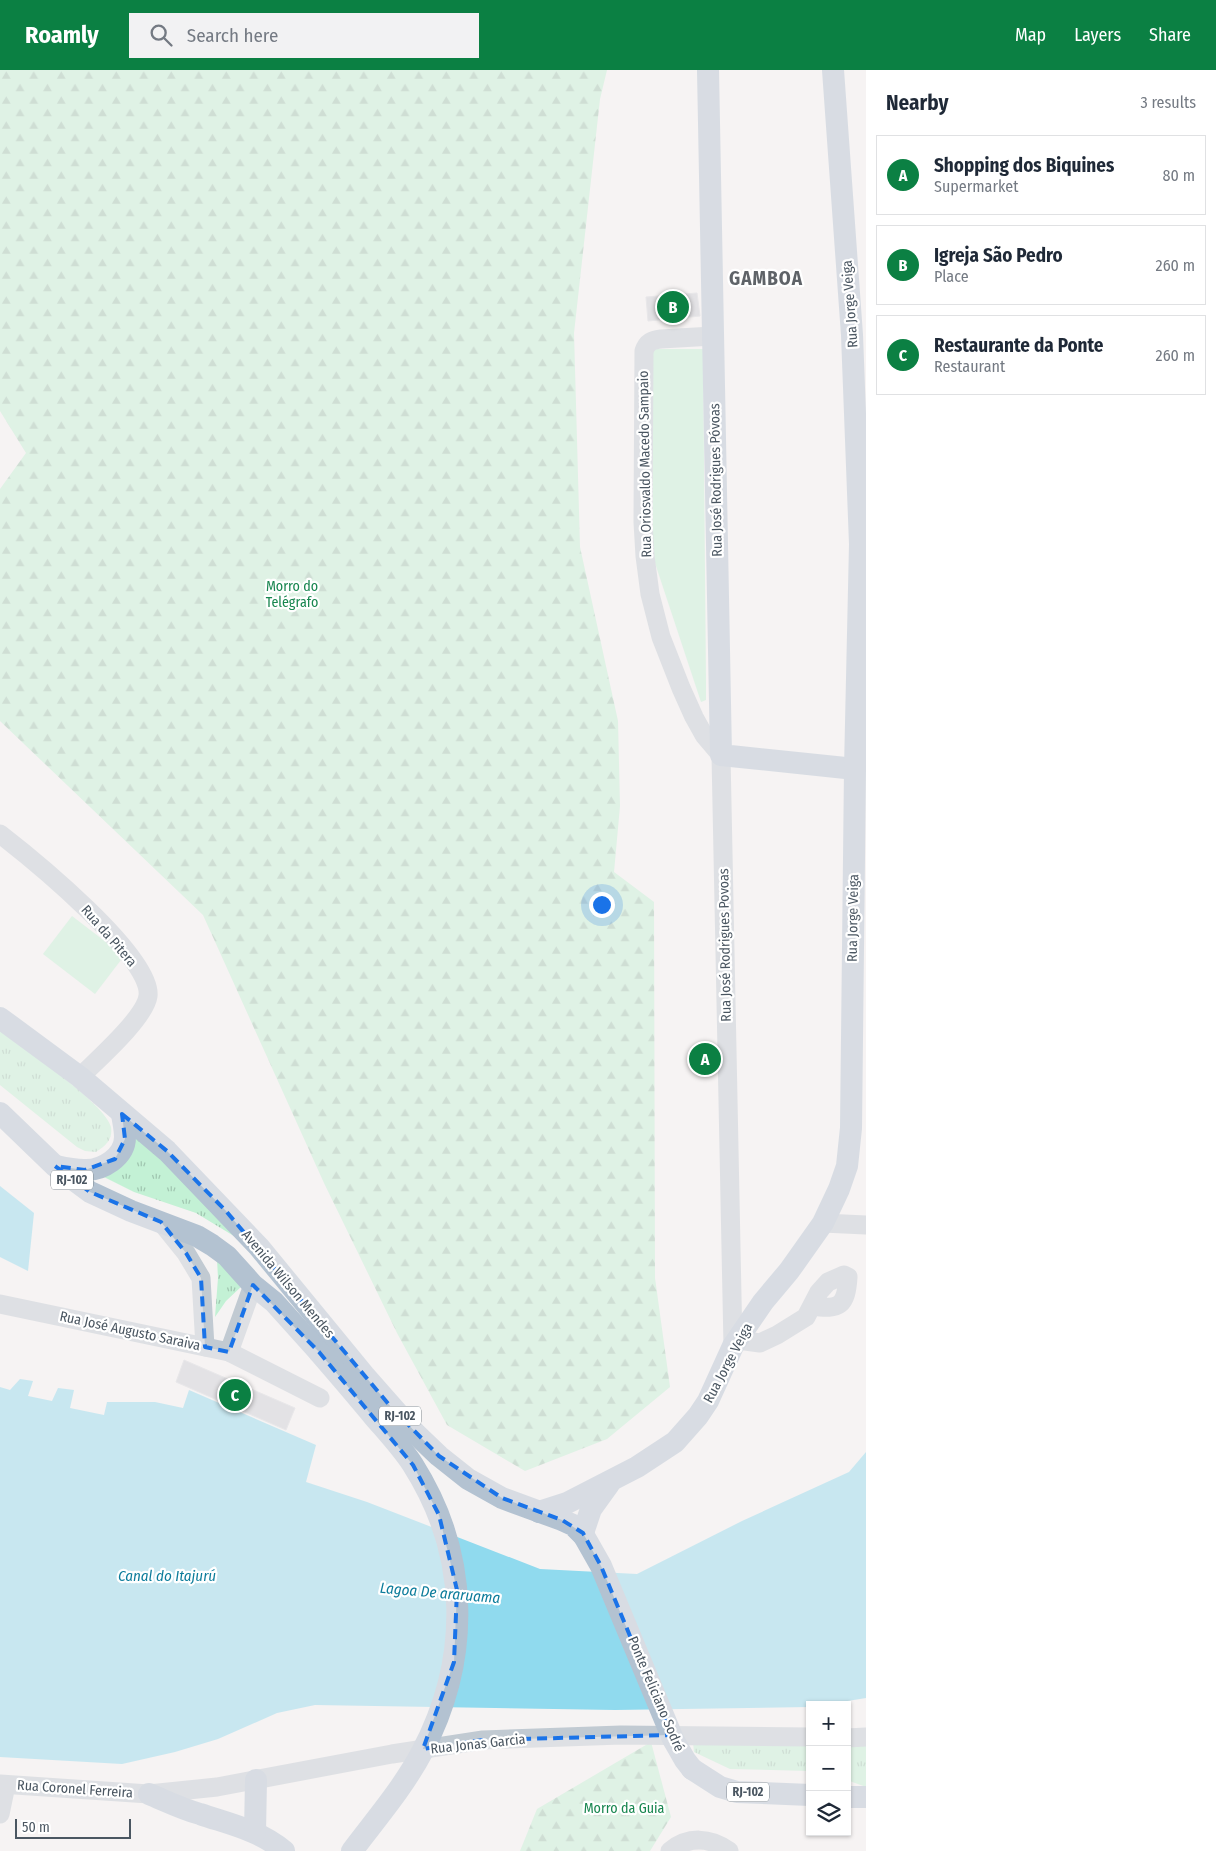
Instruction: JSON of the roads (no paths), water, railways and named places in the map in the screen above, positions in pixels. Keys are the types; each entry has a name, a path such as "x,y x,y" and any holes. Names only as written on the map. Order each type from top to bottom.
{"main road":[{"name":"Rua José Rodrigues Póvoas","path":"708,70 721,755"},
{"name":"Rua Jorge Veiga","path":"539,1512 567,1503 610,1482 658,1454 675,1442 687,1430 708,1401 736,1343 762,1302 809,1245 823,1223 839,1189 847,1166 851,1128 859,1106 855,769 863,543 852,335 832,70"},
{"path":"721,755 855,769"},
{"name":"Avenida Wilson Mendes","path":"0,1018 80,1077 167,1151 259,1247 364,1375 416,1434 468,1479 502,1498 573,1525 584,1535"},
{"name":"Avenida Wilson Mendes","path":"0,1113 55,1166 90,1192 107,1201 197,1236 227,1256 254,1285 274,1302 395,1441 413,1465 439,1515 451,1550 457,1590 458,1628 454,1662 438,1715 422,1752 407,1778 352,1851"},
{"path":"55,1166 85,1170 105,1166 120,1153 125,1139 122,1114"},
{"path":"254,1285 259,1247"},
{"path":"584,1535 591,1510 610,1482"},
{"name":"Ponte Feliciano Sodré","path":"584,1535 601,1566 673,1740 692,1769 720,1787 737,1792 806,1795"},
{"path":"255,1832 256,1780"},
{"path":"149,1794 198,1814 255,1832 284,1851"},
{"path":"851,1797 866,1797"}],"street":[{"name":"Rua Oriosvaldo Macedo Sampaio","path":"712,336 653,340 647,344 644,351 643,522 650,594 662,637 694,717 704,735 721,755"},
{"name":"Rua José Rodrigues Povoas","path":"721,755 736,1343"},
{"name":"Rua da Pitera","path":"0,834 42,867 95,916 118,942 148,987 148,997 142,1011 122,1035 80,1077"},
{"path":"161,1222 186,1252 201,1278 205,1347"},
{"path":"823,1223 866,1225"},
{"path":"229,1352 254,1285"},
{"name":"Rua José Augusto Saraiva","path":"0,1304 229,1352 320,1398"},
{"path":"736,1343 760,1343 777,1335 806,1317 812,1306"},
{"name":"Rua Jonas Garcia","path":"149,1794 217,1787 392,1754 483,1740 621,1735 806,1737"},
{"path":"851,1738 866,1737"},
{"path":"0,1814 3,1784"},
{"name":"Rua Coronel Ferreira","path":"3,1784 149,1794"},
{"path":"670,1851 685,1842 698,1839 712,1842 729,1851"}],"water":[{"path":"0,1186 34,1213 28,1271 0,1257"},
{"name":"Canal do Itajurú","path":"20,1379 33,1381 28,1396 52,1401 58,1388 74,1390 70,1408 104,1415 107,1402 155,1402 183,1408 189,1390 316,1445 306,1482 367,1502 540,1569 637,1574 742,1521 849,1472 866,1452 866,1698 848,1701 806,1701 806,1707 615,1710 315,1705 277,1713 218,1739 175,1752 122,1764 0,1757 0,1387 10,1390"}],"place":[{"name":"Igreja São Pedro","path":"673,307"},
{"name":"Shopping dos Biquines","path":"705,1059"},
{"name":"Restaurante da Ponte","path":"235,1395"}],"district":[{"name":"GAMBOA","path":"766,278"}],"park label":[{"name":"Morro do Telégrafo","path":"292,594"},
{"name":"Morro da Guia","path":"624,1808"}],"water label":[{"name":"Lagoa De araruama","path":"440,1593"}]}
